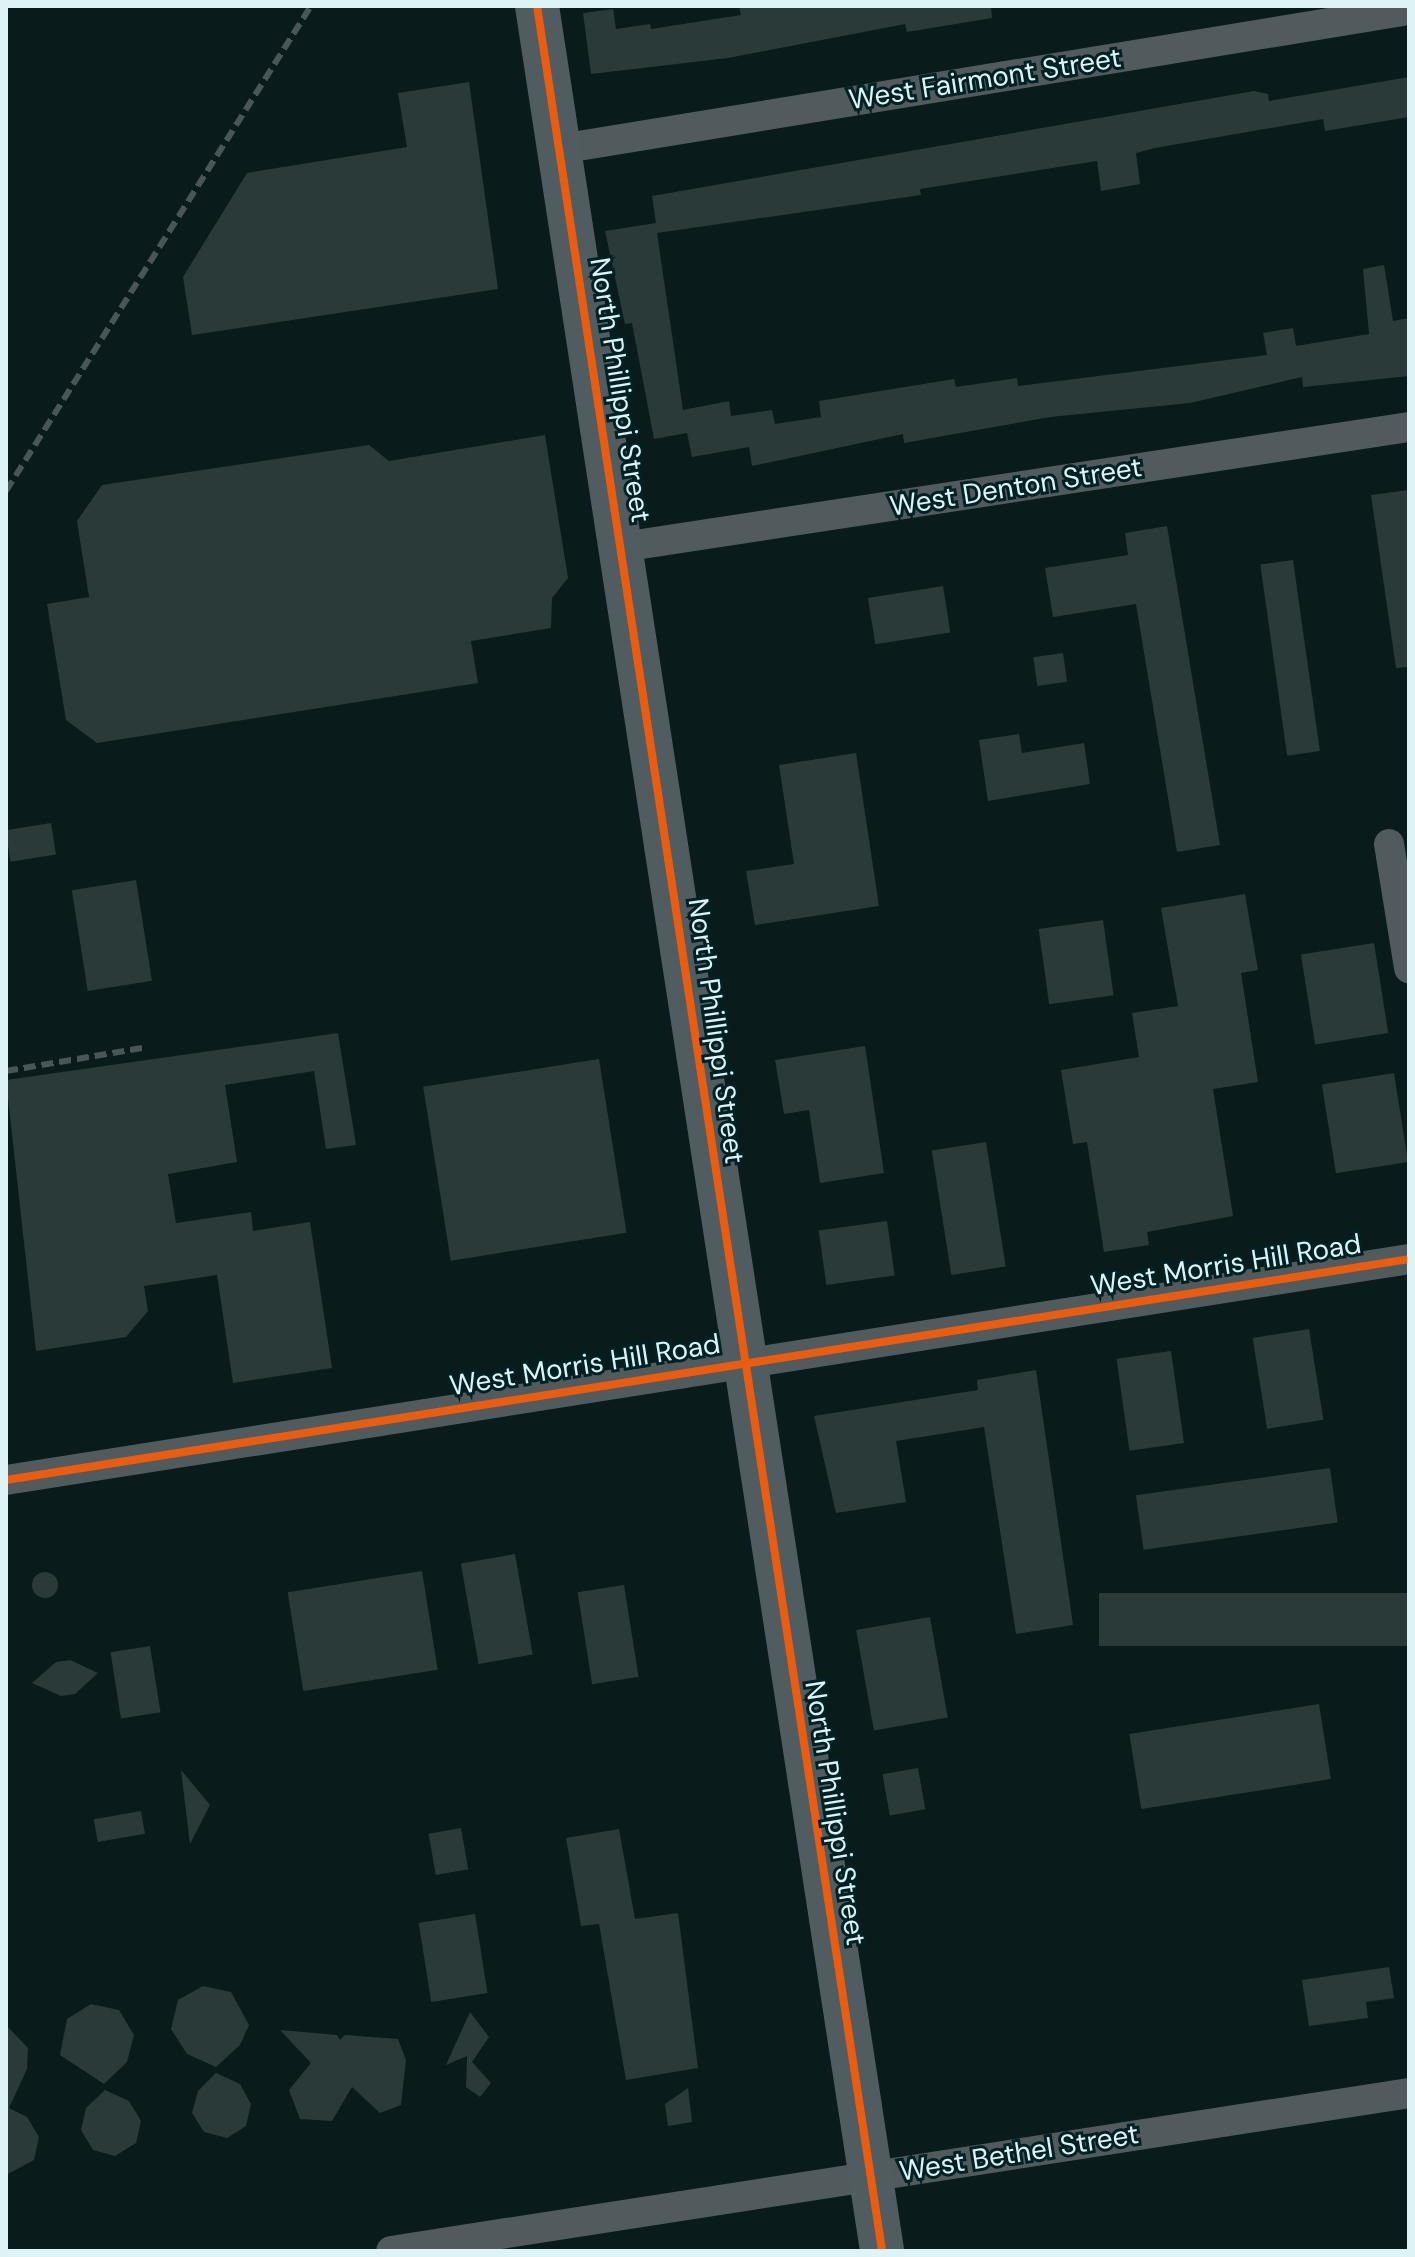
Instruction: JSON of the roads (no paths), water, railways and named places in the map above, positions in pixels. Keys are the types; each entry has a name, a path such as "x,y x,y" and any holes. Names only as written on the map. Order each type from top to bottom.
{"street":[{"name":"North Phillippi Street","path":"537,6 622,547 741,1363 882,2251"},
{"name":"West Fairmont Street","path":"560,149 1409,10"},
{"name":"West Denton Street","path":"622,547 1409,427"},
{"path":"1389,844 1409,968"},
{"name":"West Morris Hill Road","path":"6,1480 1409,1259"},
{"name":"West Bethel Street","path":"391,2251 1409,2093"}],"railway":[{"path":"6,491 311,6"},
{"path":"6,1071 142,1048"}]}
